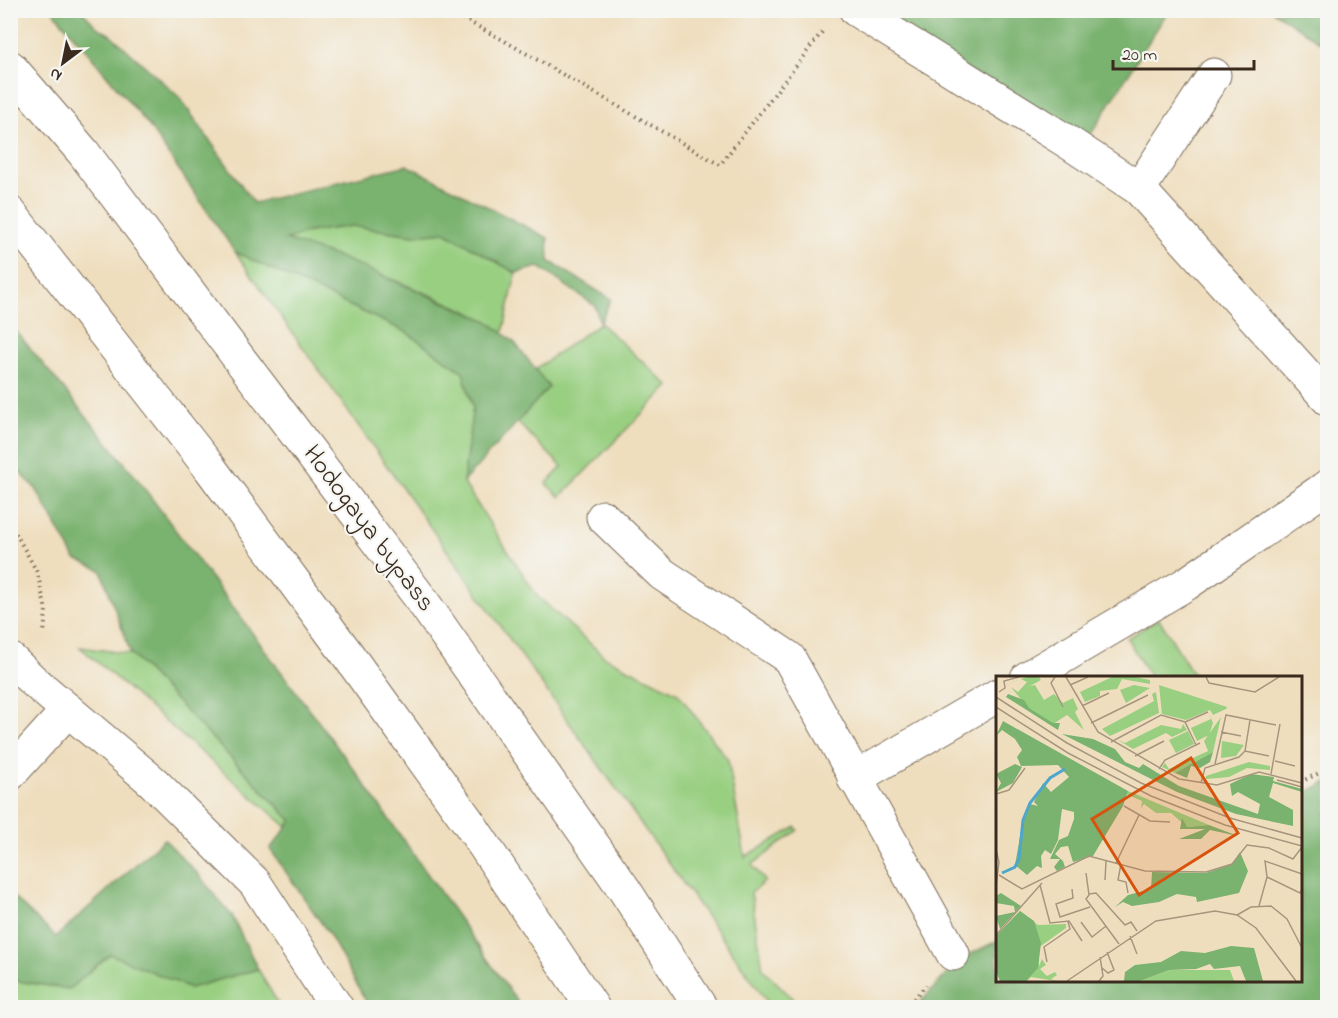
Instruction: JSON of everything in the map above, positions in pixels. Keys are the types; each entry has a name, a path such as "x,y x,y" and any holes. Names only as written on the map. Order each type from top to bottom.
{"main road":[{"path":"856,10 1139,189 1328,399"},
{"name":"Hodogaya bypass","path":"10,68 83,152 422,599 624,889 701,1008"},
{"path":"1139,189 1215,75"},
{"path":"10,213 210,468 345,651 469,823 593,1008"},
{"path":"1030,676 1186,584 1328,486"},
{"path":"603,517 662,574 789,658 953,954"},
{"path":"20,668 152,782 255,883 337,1008"},
{"path":"854,778 996,696"},
{"path":"10,774 68,711"}],"path":[{"path":"447,10 720,165 827,26"},
{"path":"10,523 38,572 46,610 43,645 20,668"},
{"path":"1302,781 1328,769"}],"green space":[{"path":"53,11 82,11 97,27 111,35 179,97 254,203 407,165 548,238 549,261 611,299 600,323 595,306 539,267 516,273 445,232 414,235 352,226 308,232 286,240 339,257 488,321 515,343 549,387 463,482 473,407 463,372 406,332 235,252 149,126"},
{"path":"872,11 1168,11 1086,142"},
{"path":"1273,11 1327,11 1327,47"},
{"path":"352,226 414,235 445,232 516,273 503,334 479,317 435,297 342,260 285,241 308,232"},
{"path":"235,252 406,332 463,372 473,407 463,482 537,596 605,657 678,693 728,760 745,857 796,827 798,830 752,865 765,881 751,893 763,969 801,1007 771,1007"},
{"path":"600,323 669,386 560,497 546,484 562,467 517,422 548,387 534,370"},
{"path":"11,325 132,472 353,768 521,1007 369,1007 329,934 270,849 292,821 131,654 101,570 75,559 36,489 11,463"},
{"path":"1159,619 1194,676 1149,676 1127,638"},
{"path":"80,647 131,654 292,821 287,827"},
{"path":"1327,782 1327,1007 915,1008 962,958 996,941 996,982 1302,982 1302,794"},
{"path":"164,839 197,873 232,916 258,969 190,988 110,954 69,989 11,980 11,895 56,937"},
{"path":"110,954 190,988 258,969 280,1007 11,1007 10,980 69,989"}]}
